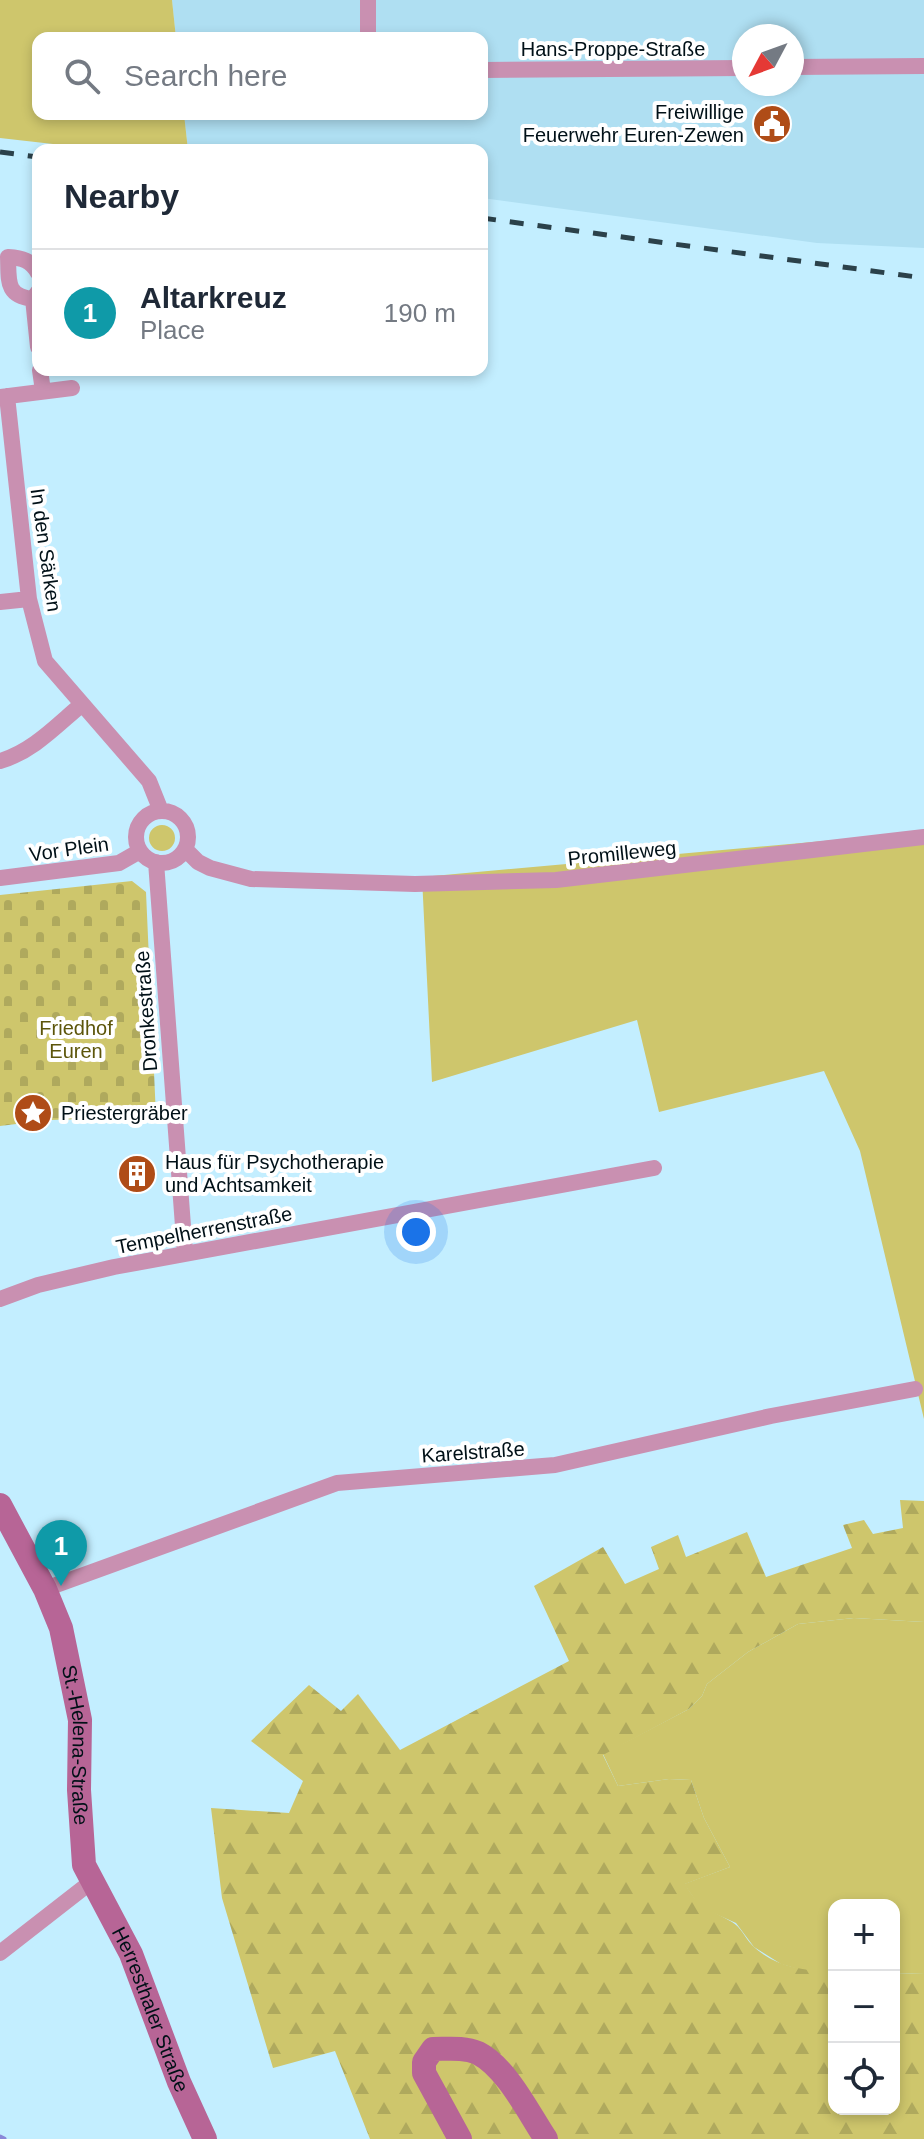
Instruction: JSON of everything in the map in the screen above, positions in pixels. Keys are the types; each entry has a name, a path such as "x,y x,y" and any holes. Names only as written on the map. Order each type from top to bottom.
{"street":[{"path":"368,0 368,32"},
{"path":"804,67 924,66"},
{"name":"Hans-Proppe-Straße","path":"488,70 732,68"},
{"path":"32,264 21,258 8,257 12,292 21,298 32,296"},
{"path":"41,376 43,391"},
{"name":"In den Särken","path":"72,388 3,397 29,599 45,661 149,781 161,811"},
{"path":"0,602 29,599"},
{"path":"0,761 36,743 81,705"},
{"path":"161,811 175,815 188,834 185,849 175,859 156,862 140,851 138,829 147,817 161,811"},
{"name":"Promilleweg","path":"185,849 198,862 238,877 415,884 556,880 924,837"},
{"name":"Vor Plein","path":"0,878 119,863 140,851"},
{"name":"Dronkestraße","path":"156,862 185,1253"},
{"name":"Tempelherrenstraße","path":"0,1299 38,1285 185,1253 654,1168"},
{"name":"Karelstraße","path":"45,1589 337,1483 555,1465 771,1416 915,1389"},
{"name":"St.-Helena-Straße","path":"0,1505 45,1589 61,1628 80,1720 80,1828 84,1865 91,1882"},
{"path":"0,1953 91,1882"},
{"name":"Herresthaler Straße","path":"91,1882 131,1954 179,2082 205,2139"},
{"path":"460,2139 424,2073 424,2062 433,2049 457,2048 478,2053 506,2078 546,2139"}],"shaded area":[{"path":"172,0 924,0 924,248 817,243 488,199 488,144 187,144 185,120 488,120 488,32 175,32"}],"green space":[{"path":"0,0 172,0 175,32 32,32 32,120 185,120 187,144 53,144 0,138"},
{"path":"162,825 171,829 175,838 171,847 162,851 153,847 149,838 153,829"},
{"path":"924,832 924,1419 860,1151 824,1071 659,1112 637,1020 432,1082 422,877"},
{"name":"Friedhof Euren","path":"132,881 146,892 156,1117 49,1120 0,1126 0,895"},
{"path":"900,1500 924,1501 924,1622 854,1618 798,1624 748,1652 707,1684 702,1696 689,1709 603,1755 618,1786 669,1779 691,1780 704,1818 730,1867 685,1884 691,1893 705,1908 735,1924 752,1945 770,1958 801,1969 828,1971 828,2115 900,2115 900,1973 924,1974 924,2139 370,2139 335,2051 273,2068 222,1898 211,1808 289,1813 303,1781 251,1741 309,1685 341,1711 358,1694 400,1750 569,1661 534,1586 603,1547 625,1584 659,1569 651,1547 678,1535 686,1557 747,1532 766,1577 852,1548 843,1525 864,1520 873,1534 903,1528"},
{"path":"854,1618 924,1622 924,1974 900,1973 900,1899 828,1899 828,1971 805,1971 781,1964 754,1947 736,1923 700,1907 684,1884 730,1867 704,1818 691,1780 669,1779 618,1786 603,1754 689,1709 702,1696 707,1684 748,1652 798,1624"}],"waterway":[{"path":"0,2137 4,2139"}],"railway":[{"path":"0,152 32,156"},
{"path":"488,219 924,278"}],"place":[{"name":"Freiwillige Feuerwehr Euren-Zewen","path":"772,124"},
{"name":"Priestergräber","path":"33,1113"},
{"name":"Haus für Psychotherapie und Achtsamkeit","path":"137,1174"},
{"name":"Altarkreuz","path":"61,1586"}]}
